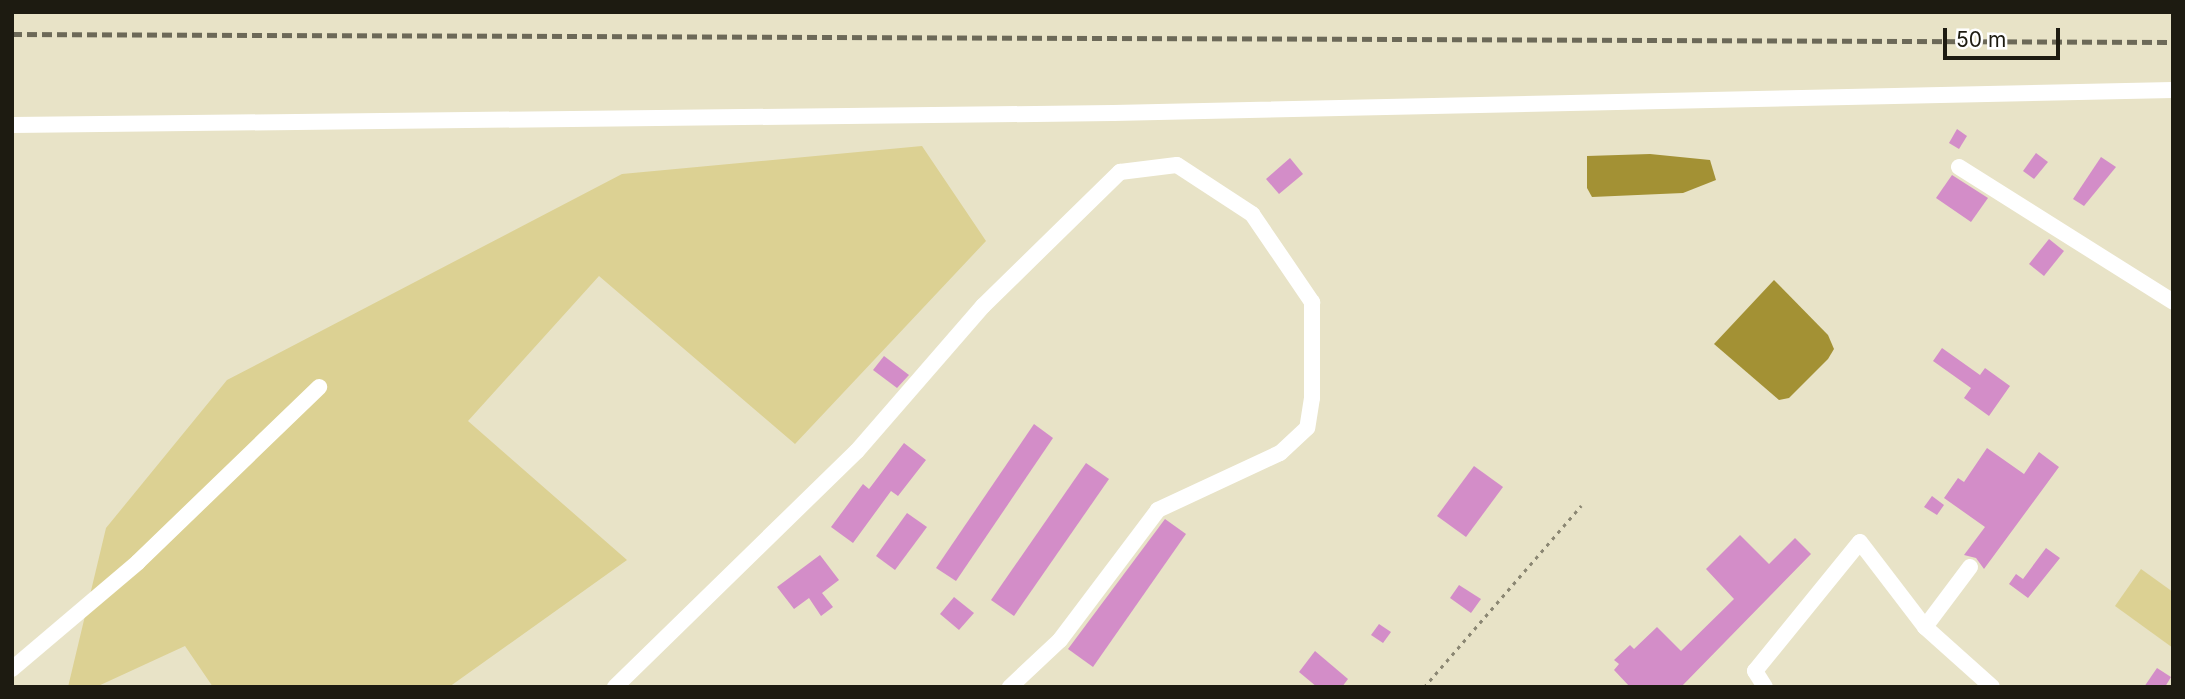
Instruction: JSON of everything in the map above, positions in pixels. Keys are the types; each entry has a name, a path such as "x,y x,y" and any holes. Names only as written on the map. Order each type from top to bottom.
{"street":[{"path":"12,125 1113,113 2173,90"},
{"path":"615,687 857,451 983,306 1120,172 1177,165 1252,214 1312,302 1312,398 1307,428 1280,453 1158,510 1060,640 1010,687"},
{"path":"1959,167 2173,302"},
{"path":"12,669 138,562 319,387"},
{"path":"1765,687 1755,671 1860,542 1925,627 1992,687"},
{"path":"1925,627 1970,567"}],"path":[{"path":"1424,687 1581,506"}],"shaded area":[{"path":"922,146 986,241 795,444 599,276 468,421 627,560 449,687 213,687 185,646 96,687 68,687 106,528 227,380 622,174"},
{"path":"1650,154 1710,160 1716,180 1683,193 1592,197 1587,188 1587,156"},
{"path":"1774,280 1828,335 1834,349 1828,359 1789,398 1779,400 1714,344"},
{"path":"2141,569 2173,592 2173,648 2115,606"}],"building":[{"path":"1957,129 1967,136 1959,149 1949,143"},
{"path":"2036,153 2048,162 2034,179 2023,171"},
{"path":"2101,157 2116,167 2084,206 2073,199"},
{"path":"1290,158 1303,174 1279,194 1266,179"},
{"path":"1952,175 1988,198 1971,222 1936,198"},
{"path":"2049,239 2064,251 2044,276 2029,264"},
{"path":"1942,348 1980,375 1985,368 2010,386 1989,416 1964,398 1971,388 1933,361"},
{"path":"884,356 909,375 897,388 873,370"},
{"path":"1034,424 1053,438 956,581 936,568"},
{"path":"904,443 926,460 898,496 891,491 853,543 831,527 863,484 869,489"},
{"path":"1987,448 2024,474 2039,452 2059,467 1984,569 1976,558 1964,555 1985,527 1944,498 1958,478 1964,482"},
{"path":"1086,463 1109,479 1014,616 991,600"},
{"path":"1474,466 1503,487 1466,537 1437,516"},
{"path":"1932,496 1944,505 1937,515 1924,507"},
{"path":"907,513 927,527 895,570 876,556"},
{"path":"1165,519 1186,534 1093,667 1068,649"},
{"path":"1740,535 1769,564 1795,538 1811,554 1681,687 1630,687 1614,670 1619,664 1614,660 1630,645 1634,649 1657,627 1681,651 1734,599 1706,569"},
{"path":"2046,548 2060,558 2028,598 2009,584 2016,574 2023,579"},
{"path":"820,555 839,580 822,593 833,607 821,616 809,598 794,609 777,587"},
{"path":"1459,585 1481,599 1471,613 1450,598"},
{"path":"954,597 974,613 959,630 940,614"},
{"path":"1379,624 1391,632 1383,643 1371,635"},
{"path":"1315,651 1348,679 1342,687 1317,687 1299,672"},
{"path":"2157,668 2171,677 2165,687 2144,687"}],"railway":[{"path":"12,34 2173,42"}]}
